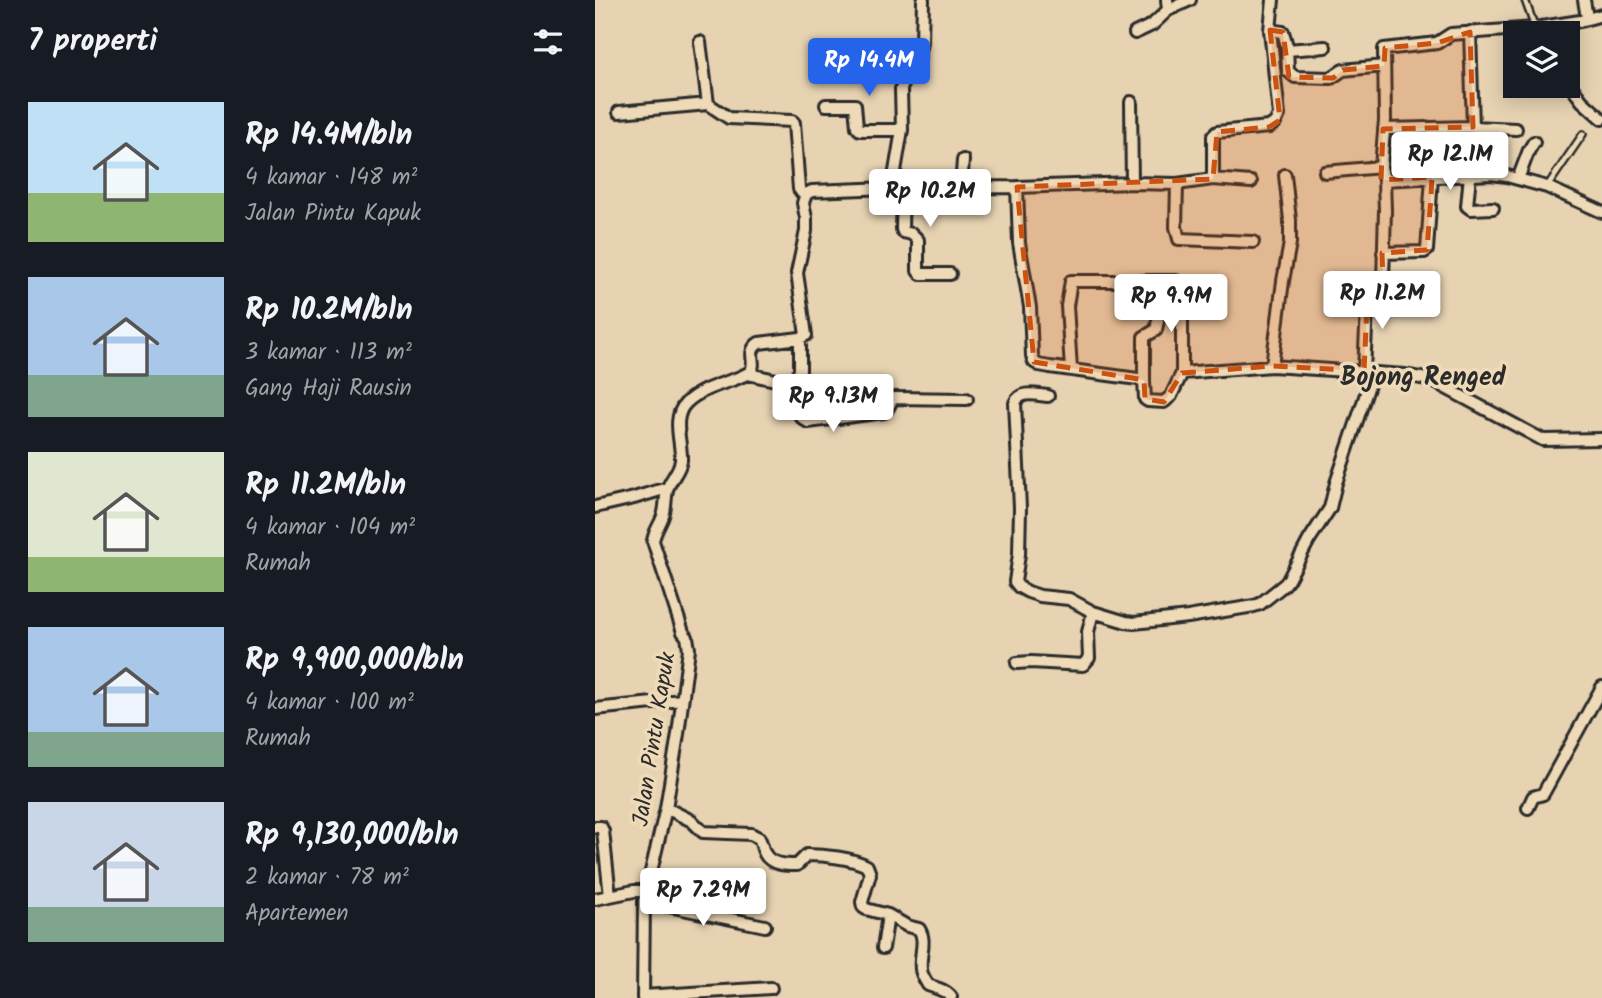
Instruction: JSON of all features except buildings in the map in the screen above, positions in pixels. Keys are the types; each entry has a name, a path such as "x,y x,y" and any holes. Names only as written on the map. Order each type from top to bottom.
{"street":[{"path":"889,188 893,183 902,130 901,89 918,62 922,42 923,0"},
{"path":"1135,33 1152,25 1168,5 1191,0"},
{"path":"1213,179 1213,136 1217,132 1269,127 1278,120 1269,30 1273,0"},
{"path":"1584,0 1587,18"},
{"path":"1580,21 1602,15"},
{"path":"1269,30 1283,32 1288,71 1295,77 1331,78 1343,70 1384,66"},
{"path":"1048,396 1023,394 1015,403 1020,508 1019,554 1015,582 1019,587 1040,596 1069,599 1093,612 1135,623 1260,604 1285,584 1308,540 1330,508 1368,372 1368,286 1383,281 1384,180 1381,166 1385,48 1437,43 1451,34 1503,31"},
{"path":"1470,32 1473,127"},
{"path":"700,42 708,104"},
{"path":"1287,50 1325,47"},
{"path":"1580,97 1602,119"},
{"path":"1131,102 1132,183"},
{"path":"619,112 708,104 729,118 792,121 799,189 806,194"},
{"path":"826,104 855,105 857,127 860,130 902,130"},
{"path":"1384,129 1516,128"},
{"path":"1518,179 1534,142"},
{"path":"961,187 963,160"},
{"path":"1325,172 1381,166"},
{"path":"1384,180 1491,174 1547,187 1602,212"},
{"path":"1272,366 1290,243 1285,175"},
{"path":"1470,175 1467,206 1471,209 1493,208"},
{"path":"1383,253 1427,250 1431,177"},
{"path":"794,384 748,374 752,368 754,346 805,337 807,332 803,321 797,272 806,231 803,203 806,194 812,191 1177,184 1213,179 1251,182"},
{"path":"1177,184 1176,228 1179,239 1254,242"},
{"path":"1017,187 1019,243 1030,307 1034,362 1039,365 1144,381"},
{"path":"903,188 902,229 918,240 918,271 922,274 950,274"},
{"path":"1071,369 1067,306 1071,281 1171,281 1156,330 1144,337 1145,398 1148,401 1164,402 1171,396 1182,373 1182,316"},
{"path":"800,338 800,370 794,384 801,417 808,422 884,412 894,398 967,400"},
{"path":"1182,373 1272,366 1395,374 1431,380 1543,440 1602,439"},
{"name":"Jalan Pintu Kapuk","path":"643,997 645,896 666,808 678,734 688,643 653,536 664,514 667,488 680,464 678,423 681,410 685,404 709,388 748,374"},
{"path":"595,507 667,488"},
{"path":"1017,663 1086,663 1089,658 1088,632 1093,612"},
{"path":"1528,808 1533,797 1542,794 1602,687"},
{"path":"595,709 682,700"},
{"path":"666,808 692,821 703,832 751,834 759,838 767,858 775,863 797,865 807,855 816,855 860,862 867,866 870,874 863,906 922,931 922,975 928,985 951,997"},
{"path":"595,827 601,827 603,831 610,896"},
{"path":"595,899 634,891 765,926"},
{"path":"883,948 888,915"},
{"path":"643,997 745,994 771,988"}],"lane":[{"path":"1525,0 1535,21"},
{"path":"864,43 922,42"},
{"path":"1547,187 1583,134"}],"highlighted area":[{"path":"1270,30 1283,32 1289,77 1333,78 1343,70 1384,66 1385,48 1437,43 1470,32 1473,127 1383,129 1381,180 1432,177 1427,250 1382,253 1383,281 1368,284 1364,371 1272,366 1182,373 1164,402 1145,399 1144,380 1034,362 1017,187 1213,179 1217,132 1269,127 1280,120"}],"district":[{"name":"Bojong Renged","path":"1423,376"}]}
